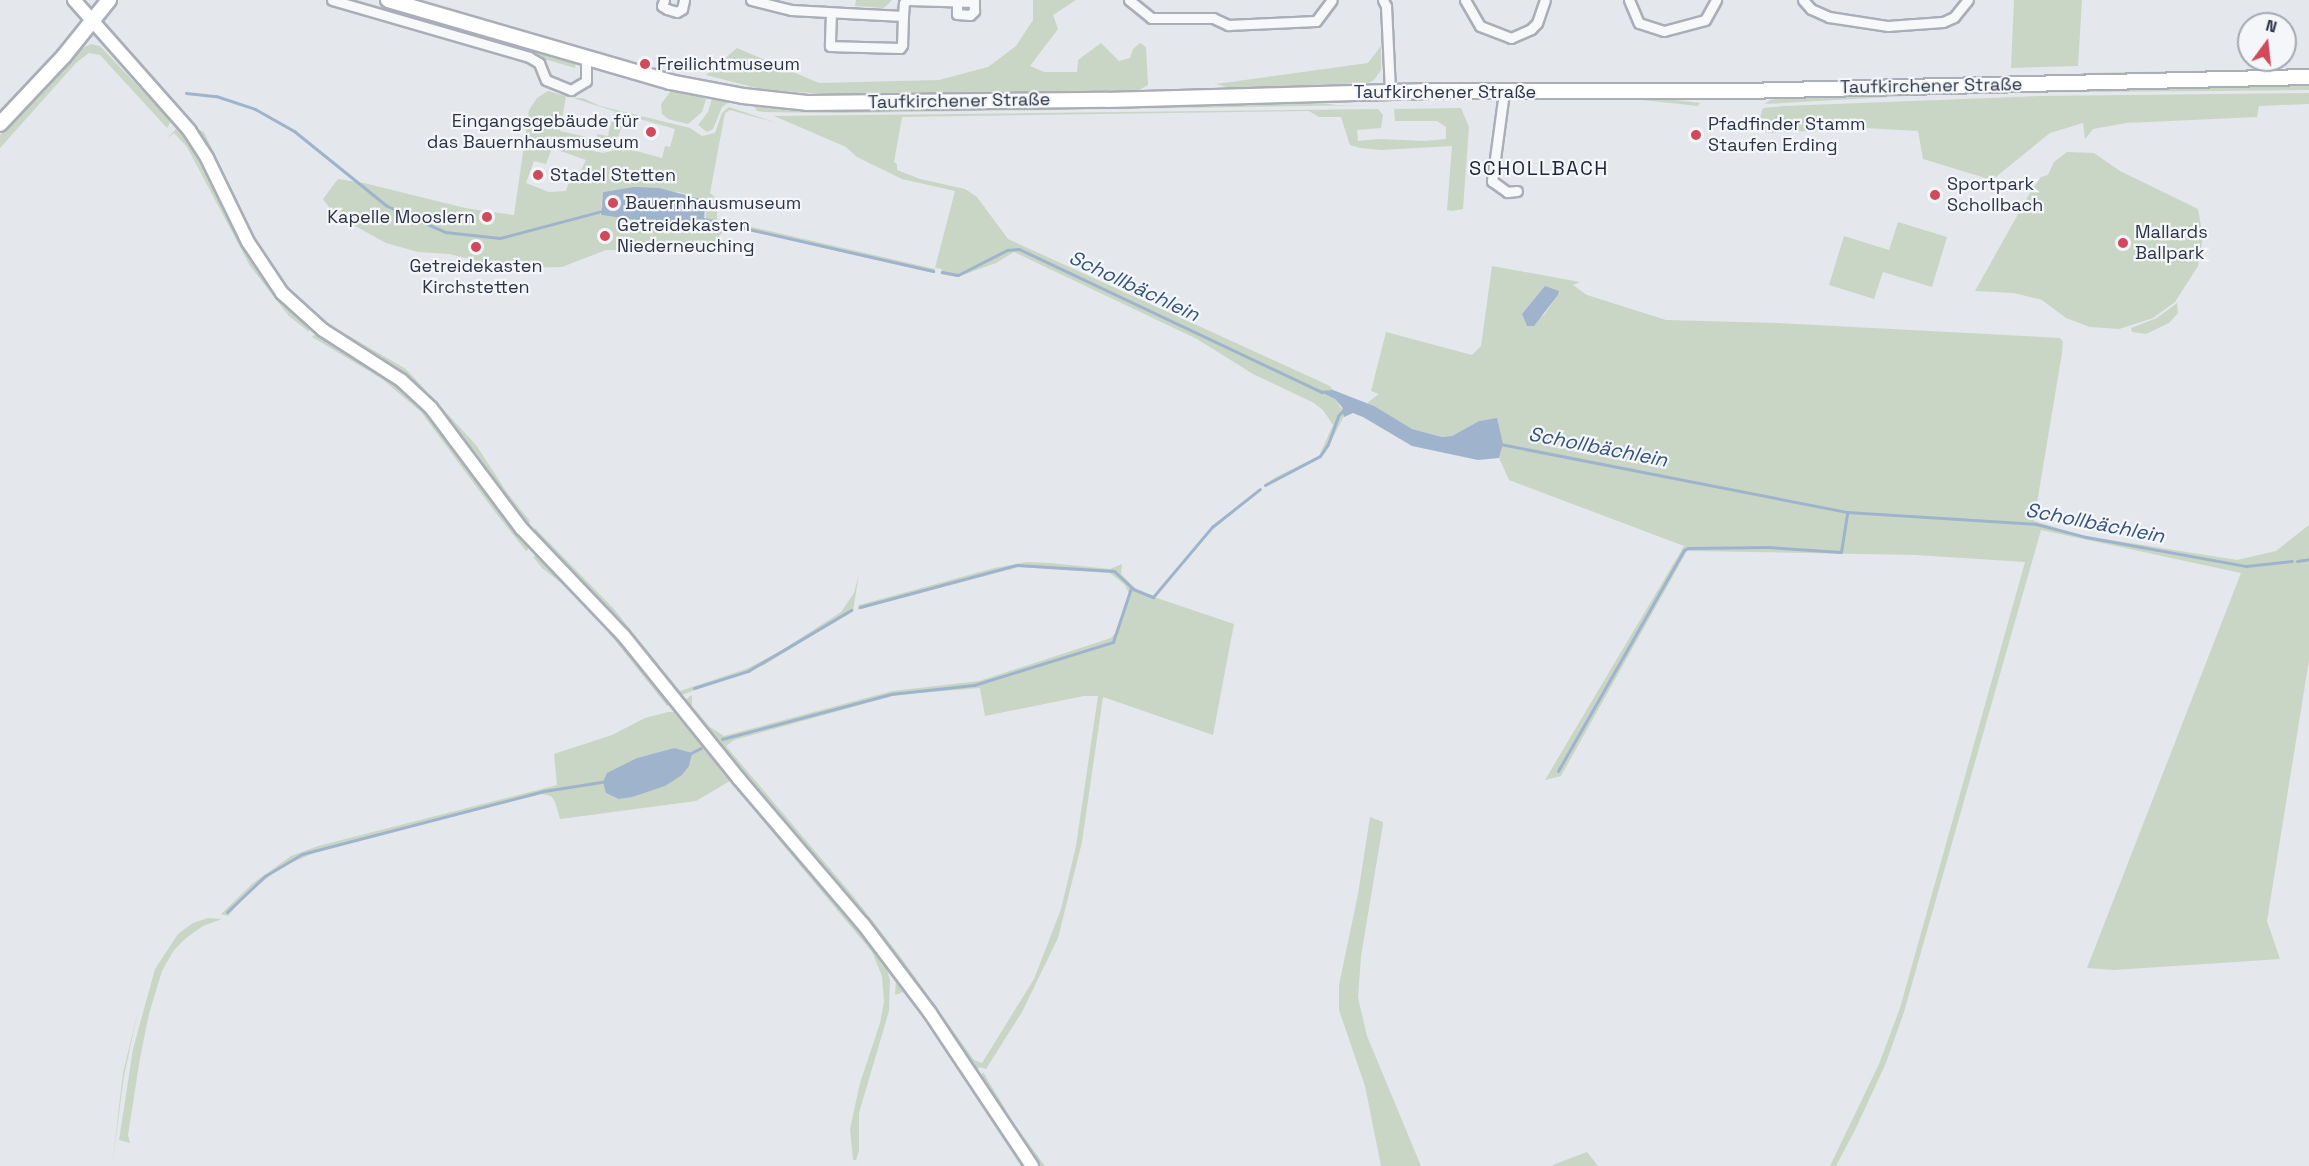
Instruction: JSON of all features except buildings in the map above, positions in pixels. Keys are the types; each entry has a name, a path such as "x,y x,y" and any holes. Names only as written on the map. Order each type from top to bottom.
{"main road":[{"path":"74,0 189,130 207,158 248,242 282,293 323,330 401,380 431,408 515,521 623,635 739,779 863,924 930,1012 1032,1166"},
{"path":"0,124 32,93 109,0"},
{"name":"Taufkirchener Straße","path":"388,0 412,3 586,58 706,89 807,103 1118,99 1390,92 1744,91 2309,77"}],"street":[{"path":"332,0 529,57 539,63 546,81 572,90 586,81 586,58"},
{"path":"664,0 662,6 677,12 682,9 684,0"},
{"path":"751,0 791,10 903,16"},
{"path":"831,13 830,46 900,48 904,3 908,0 974,1"},
{"path":"1130,0 1151,18 1213,18 1228,25 1316,21 1332,0"},
{"path":"1390,92 1384,3 1395,0"},
{"path":"1465,0 1480,26 1511,38 1531,29 1538,23 1545,0"},
{"path":"1629,0 1639,23 1662,32 1706,21 1716,0"},
{"path":"1803,0 1811,9 1829,17 1888,26 1943,22 1954,17 1968,0"},
{"path":"1504,92 1492,181 1507,192 1517,191"}],"green space":[{"path":"343,0 356,0 568,58 576,61 575,68"},
{"path":"856,0 891,1 884,8 855,6"},
{"path":"1033,0 1076,0 1053,15 1058,29 1030,66 1044,72 1077,72 1078,60 1101,43 1119,61 1130,58 1133,49 1140,43 1146,47 1148,85 1132,94 864,97 760,89 706,75 737,48 819,83 939,80 988,67 1016,46 1033,20"},
{"path":"2014,0 2082,0 2078,66 2011,68"},
{"path":"91,44 100,46 169,119 170,123 167,128 100,55 89,53 76,63 0,148 0,135 28,108 79,50"},
{"path":"1381,46 1381,70 1374,80 1368,83 1230,88 1216,84 1368,63"},
{"path":"2297,69 2309,69 2309,72 2081,77 2081,73 2237,70 2297,72"},
{"path":"2309,83 2309,90 1960,93 1765,104 1770,100 1783,98 1902,91"},
{"path":"548,91 566,96 560,131 591,138 593,151 603,153 625,148 662,158 665,146 670,147 675,129 626,115 617,140 597,138 597,134 608,136 615,112 620,113 573,98 583,98 600,106 690,128 702,136 715,133 722,113 729,107 777,123 730,110 725,113 710,193 717,199 717,219 935,269 934,273 728,226 709,248 665,244 638,250 606,250 562,267 507,268 449,254 418,252 386,243 348,222 331,210 323,199 338,179 364,183 465,208 514,215 529,110 537,98","holes":["552,148 586,160 579,174 584,180 569,182 566,191 549,192 526,183 534,161 546,164","613,190 679,192 705,200 706,219 681,225 600,215 603,192"]},
{"path":"671,91 682,91 706,99 702,112 688,124 668,119 662,114 661,104"},
{"path":"2309,93 2309,104 2259,106 2257,117 2126,123 2093,129 2085,139 2083,123 2050,133 1992,180 1923,159 1918,131 1864,128 1767,133 1761,130 1758,124 1763,108 1784,106 2040,96"},
{"path":"1587,97 1658,98 1700,103 1698,106"},
{"path":"712,99 744,103 728,103 722,107 713,129 707,132 698,125 708,112"},
{"path":"1309,101 1336,105 1374,105 842,113 764,112 757,111 753,104 814,109"},
{"path":"1461,108 1469,127 1463,209 1452,211 1447,210 1452,146 1381,150 1360,148 1350,145 1341,117 1319,117 1309,111 902,117 894,162 897,164 897,170 920,179 965,189 977,197 1008,239 1330,386 1333,390 1319,392 1335,399 1345,414 1325,453 1266,486 1265,484 1276,477 1319,456 1333,425 1323,410 1314,403 1253,374 1197,339 1014,252 996,263 957,277 940,274 942,269 935,268 955,191 902,179 857,157 846,147 774,116 1378,109 1383,115 1381,128 1357,130 1358,141 1379,139 1425,141 1446,139 1446,127 1437,121 1395,121 1394,109"},
{"path":"176,129 185,136 210,175 256,265 267,281 309,326 309,332 289,316 250,266 187,147 174,133 167,138"},
{"path":"200,130 204,132 260,248 280,278 297,298 327,323 406,369 476,445 508,494 530,521 528,527 438,409 331,329 289,293 262,257 198,132"},
{"name":"Mallards Ballpark","path":"2067,152 2094,153 2120,171 2198,209 2203,237 2198,266 2175,302 2153,318 2119,329 2090,327 2066,318 2042,300 2014,293 1975,291 2031,191 2041,177 2048,175 2054,162"},
{"path":"1898,222 1947,237 1932,287 1883,272 1874,299 1829,285 1844,236 1889,250"},
{"path":"1492,266 1580,282 1573,285 1587,295 1666,320 1778,323 2060,338 2063,342 2062,353 2034,521 2080,535 2237,560 2276,551 2309,525 2309,660 2267,921 2280,959 2114,970 2087,968 2241,573 2041,530 1904,1012 1886,1063 1856,1128 1836,1166 1830,1166 1879,1064 1900,1008 2025,562 1916,555 1687,551 1561,776 1545,780 1684,546 1509,480 1499,458 1503,444 1494,419 1479,421 1452,436 1442,437 1412,429 1367,403 1379,394 1371,391 1386,332 1472,355 1481,346","holes":["1558,295 1544,315 1527,326 1522,314"]},
{"path":"2177,303 2178,313 2169,323 2146,334 2132,332 2131,328 2157,318"},
{"path":"317,333 393,381 425,409 528,545 528,550 526,551 495,512 421,412 382,379 312,337"},
{"path":"535,528 614,609 680,691 746,669 779,652 841,612 854,593 859,574 853,611 764,665 679,696 613,615 534,534"},
{"path":"538,554 606,623 671,704 667,706 601,623 565,586 542,568 533,557"},
{"path":"1027,562 1110,569 1122,564 1121,574 1139,592 1234,624 1213,735 1103,697 1082,842 1058,938 1022,1012 986,1069 980,1067 974,1071 882,939 690,711 686,699 692,695 692,706 710,727 724,736 892,691 979,681 1111,638 1116,632 1129,593 1124,584 1110,573 1019,567 857,610 859,605 994,568","holes":["980,688 985,716 1084,696 1098,696 1076,846 1061,909 1034,979 982,1063 974,1060 900,956 854,897 726,746 734,740 896,695"]},
{"path":"668,712 679,712 735,778 696,801 560,819 551,796 542,794 321,850 281,867 246,895 228,916 221,914 253,883 291,856 318,846 557,785 554,754 612,735 645,718","holes":["674,748 665,786 620,799 637,758"]},
{"path":"737,784 847,910 886,966 890,980 889,1011 859,1113 859,1151 856,1160 853,1160 850,1129 860,1083 880,1023 884,1002 882,976 872,952 733,785"},
{"path":"1370,817 1383,824 1361,956 1358,998 1367,1036 1421,1166 1381,1166 1365,1086 1339,1010 1339,985 1358,894"},
{"path":"208,918 222,919 203,926 186,938 174,950 162,971 149,1014 140,1058 128,1135 130,1143 119,1140 133,1049 155,969 178,934 193,923"},
{"path":"899,980 1026,1166 1021,1166 922,1016 903,992 895,995 896,981"},
{"path":"138,1011 124,1076 112,1166 123,1073"},
{"path":"983,1072 1015,1125 1045,1166 1039,1166 1026,1149 980,1080"},
{"path":"1587,1152 1598,1166 1552,1166 1555,1164"}],"water":[{"path":"634,187 659,188 705,200 704,224 672,225 601,215 603,192"},
{"path":"1545,286 1559,291 1558,295 1534,326 1527,326 1522,314"},
{"path":"1333,390 1374,406 1412,429 1442,437 1452,436 1479,421 1497,418 1503,444 1499,458 1478,460 1412,446 1363,417 1353,413 1344,417 1342,407 1335,399 1318,391"},
{"path":"674,748 692,753 689,766 682,775 665,786 632,797 619,799 606,793 603,782 607,773 637,758"}],"waterway":[{"name":"Schollbächlein","path":"186,93 216,96 255,109 294,131 387,206 445,232 500,238 602,211"},
{"name":"Schollbächlein","path":"704,219 933,271"},
{"name":"Schollbächlein","path":"942,272 958,275 1007,250 1019,249 1322,392"},
{"path":"1265,485 1320,456 1328,444 1338,416 1346,407"},
{"name":"Schollbächlein","path":"1500,444 1847,512 2036,524 2086,537 2246,566 2292,561"},
{"path":"860,607 1017,565 1114,571 1133,589 1153,597 1212,527 1260,489"},
{"path":"1558,771 1684,550 1688,548 1768,547 1841,552 1847,513"},
{"name":"Schollbächlein","path":"2297,561 2309,559"},
{"path":"722,739 891,694 974,685 1113,642 1131,588"},
{"path":"694,688 748,671 851,610"},
{"path":"689,754 701,748"},
{"path":"227,912 265,876 302,854 544,791 607,781"}],"place":[{"name":"Freilichtmuseum","path":"645,64"},
{"name":"Eingangsgebäude für das Bauernhausmuseum","path":"651,132"},
{"name":"Pfadfinder Stamm Staufen Erding","path":"1696,135"},
{"name":"Stadel Stetten","path":"538,175"},
{"name":"Sportpark Schollbach","path":"1935,195"},
{"name":"Bauernhausmuseum","path":"613,203"},
{"name":"Kapelle Mooslern","path":"487,217"},
{"name":"Getreidekasten Niederneuching","path":"605,236"},
{"name":"Mallards Ballpark","path":"2123,243"},
{"name":"Getreidekasten Kirchstetten","path":"476,247"}],"district":[{"name":"SCHOLLBACH","path":"1539,168"}]}
